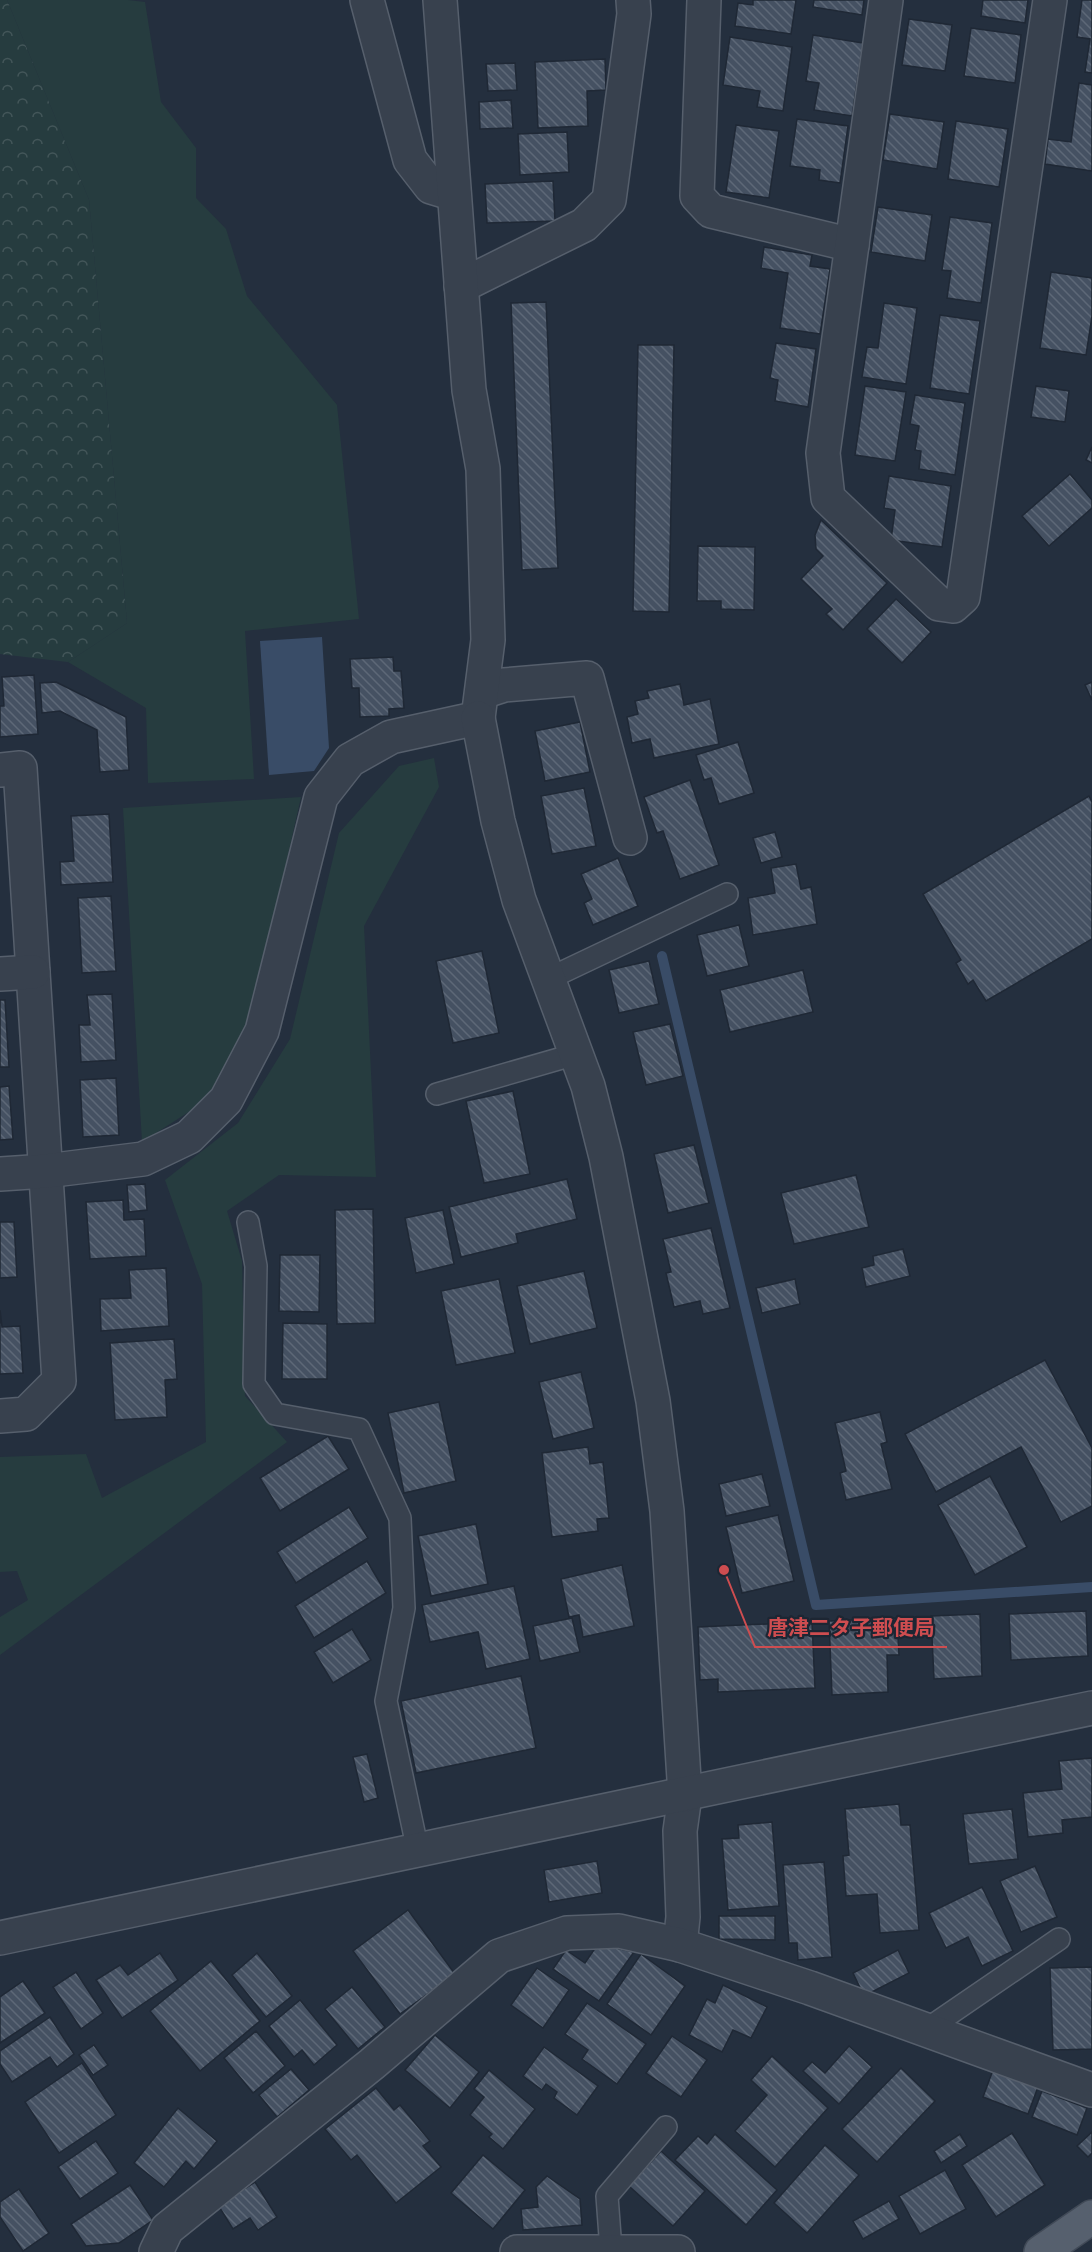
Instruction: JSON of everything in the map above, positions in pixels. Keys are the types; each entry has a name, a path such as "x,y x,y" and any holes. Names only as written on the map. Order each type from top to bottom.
{"main road":[{"path":"1041,2252 1092,2217"}],"street":[{"path":"367,0 410,160 431,187 454,194"},
{"path":"440,0 469,390 483,469 488,640 480,705 501,832 519,900 588,1086 606,1157 653,1401 666,1511 685,1795 680,1831 683,1917 680,1945"},
{"path":"461,286 584,225 609,200 634,14 633,0"},
{"path":"704,0 697,196 711,211 852,245"},
{"path":"886,0 823,453 828,498 939,604 952,606 963,597 1050,0"},
{"path":"0,1174 144,1159 189,1137 226,1100 262,1031 321,797 350,760 391,736 480,705 504,685 587,678 630,838"},
{"path":"0,770 20,768 59,1381 27,1414 0,1416"},
{"path":"0,974 33,972"},
{"path":"0,1938 1092,1708"},
{"path":"156,2252 167,2229 372,2064 499,1956 567,1933 619,1931 680,1945 810,1988 1092,2090"},
{"path":"517,2252 611,2250 678,2252"}],"lane":[{"path":"548,979 727,894"},
{"path":"437,1094 576,1054"},
{"path":"248,1222 256,1266 254,1384 275,1414 359,1430 400,1518 404,1608 386,1701 418,1851"},
{"path":"926,2030 1059,1939"},
{"path":"611,2250 607,2196 666,2127"}],"green space":[{"path":"0,0 7,0 89,200 127,623 68,662 0,654"},
{"path":"7,0 145,2 161,102 196,148 196,198 226,229 247,296 337,405 359,619 245,631 254,779 148,783 146,708 68,662 127,623 89,200"},
{"path":"434,758 439,787 364,926 376,1177 279,1175 227,1211 242,1261 245,1396 287,1442 0,1655 0,1617 28,1600 17,1571 0,1572 0,1457 86,1454 102,1498 206,1442 202,1284 165,1180 238,1123 290,1039 339,833 399,766"},
{"path":"301,797 250,1025 212,1097 142,1142 123,808"}],"water":[{"path":"322,637 329,748 314,771 269,775 260,641"}],"building":[{"path":"753,0 796,0 791,34 735,26 738,3 753,5"},
{"path":"814,0 864,0 862,15 813,7"},
{"path":"983,0 1028,0 1025,23 981,16"},
{"path":"1082,0 1092,0 1092,73 1085,72 1090,39 1077,37"},
{"path":"909,19 952,25 945,71 902,65"},
{"path":"971,28 1021,35 1015,83 964,76"},
{"path":"813,35 863,43 852,116 814,110 819,83 806,81"},
{"path":"730,37 792,47 783,111 757,107 760,91 723,85"},
{"path":"605,59 606,90 587,91 588,126 538,128 535,62"},
{"path":"515,63 517,90 488,91 486,64"},
{"path":"1079,83 1092,85 1092,171 1045,164 1048,139 1071,142"},
{"path":"511,100 513,128 480,129 479,102"},
{"path":"890,114 944,122 937,169 883,160"},
{"path":"797,119 848,126 840,183 819,180 820,170 790,166"},
{"path":"956,121 1008,129 999,187 948,179"},
{"path":"736,125 779,131 769,198 726,192"},
{"path":"567,132 569,172 520,175 518,134"},
{"path":"553,181 555,221 487,223 485,184"},
{"path":"878,207 932,215 925,261 871,252"},
{"path":"950,217 992,223 981,303 947,298 951,271 942,270"},
{"path":"764,247 812,255 810,266 830,269 820,334 780,328 788,273 761,268"},
{"path":"1051,272 1092,278 1092,316 1086,355 1040,348"},
{"path":"546,302 558,568 522,570 511,303"},
{"path":"884,303 917,308 906,384 862,377 867,347 878,348"},
{"path":"940,315 980,321 969,394 930,388"},
{"path":"776,343 816,349 808,407 775,401 778,380 770,378"},
{"path":"638,345 674,345 669,612 633,611"},
{"path":"865,386 906,392 895,461 855,455"},
{"path":"1036,386 1069,391 1065,422 1031,417"},
{"path":"915,395 965,403 955,475 919,469 921,451 915,450 919,426 910,424"},
{"path":"1092,447 1092,463 1086,460"},
{"path":"1070,474 1092,500 1092,508 1049,546 1022,516"},
{"path":"889,476 951,486 942,547 891,540 895,510 884,508"},
{"path":"821,520 887,583 843,630 826,614 832,609 801,579 823,556 816,549 815,535"},
{"path":"698,546 755,547 754,610 721,609 721,601 697,601"},
{"path":"896,599 931,632 902,663 867,629"},
{"path":"393,657 394,671 401,671 404,708 389,709 389,716 360,717 359,688 352,688 350,659"},
{"path":"34,675 38,734 0,737 0,706 4,706 2,677"},
{"path":"56,682 126,717 129,770 100,772 97,730 60,711 42,713 40,683"},
{"path":"1092,682 1092,700 1085,685"},
{"path":"680,684 684,705 710,699 719,744 654,758 650,739 632,743 627,717 638,714 635,701 649,698 647,691"},
{"path":"580,722 590,772 545,781 535,731"},
{"path":"738,742 754,793 719,804 711,778 704,780 696,755"},
{"path":"690,780 719,865 680,879 663,831 657,833 644,797"},
{"path":"584,788 596,846 552,854 541,796"},
{"path":"1089,796 1092,802 1092,939 986,1001 973,980 968,984 956,963 961,960 923,894"},
{"path":"109,814 113,882 61,885 60,862 74,861 71,816"},
{"path":"775,832 782,857 761,863 753,838"},
{"path":"618,858 638,906 593,925 584,903 592,899 581,874"},
{"path":"796,864 801,889 811,887 817,924 753,935 748,898 775,893 771,868"},
{"path":"111,896 116,971 82,973 78,898"},
{"path":"739,925 749,966 707,976 697,935"},
{"path":"482,951 499,1033 453,1043 436,961"},
{"path":"649,961 659,1004 619,1013 609,970"},
{"path":"803,970 813,1012 730,1032 720,990"},
{"path":"112,994 116,1060 81,1062 79,1025 90,1025 87,995"},
{"path":"0,1000 5,1000 9,1067 0,1067"},
{"path":"670,1024 683,1076 646,1085 633,1032"},
{"path":"116,1078 119,1135 83,1137 80,1080"},
{"path":"9,1086 13,1139 0,1140 0,1087"},
{"path":"513,1091 530,1174 484,1183 466,1101"},
{"path":"694,1145 709,1203 668,1213 654,1154"},
{"path":"856,1175 869,1227 794,1244 781,1193"},
{"path":"567,1179 577,1219 516,1234 518,1243 461,1257 449,1207"},
{"path":"145,1184 147,1210 129,1212 127,1185"},
{"path":"123,1200 124,1220 144,1219 146,1256 90,1259 86,1202"},
{"path":"373,1209 375,1323 337,1324 335,1210"},
{"path":"443,1210 454,1264 416,1273 405,1218"},
{"path":"0,1222 14,1222 17,1277 0,1278"},
{"path":"711,1228 730,1308 703,1314 700,1301 674,1307 666,1273 671,1272 663,1239"},
{"path":"903,1249 910,1276 866,1287 862,1268 874,1265 873,1256"},
{"path":"280,1255 320,1255 319,1312 279,1311"},
{"path":"166,1268 169,1326 101,1331 100,1299 131,1298 129,1270"},
{"path":"584,1271 597,1328 530,1344 517,1286"},
{"path":"499,1279 515,1353 456,1365 441,1291"},
{"path":"795,1279 800,1304 762,1313 756,1288"},
{"path":"0,1310 2,1327 20,1326 23,1373 0,1374"},
{"path":"283,1323 327,1324 327,1379 282,1379"},
{"path":"174,1339 177,1379 165,1380 167,1417 115,1420 110,1343"},
{"path":"1045,1360 1092,1448 1092,1506 1061,1522 1021,1447 936,1492 905,1434"},
{"path":"581,1372 594,1428 553,1439 539,1382"},
{"path":"439,1402 456,1481 404,1493 388,1413"},
{"path":"880,1412 887,1442 881,1444 892,1489 846,1500 840,1473 846,1471 835,1423"},
{"path":"328,1436 349,1469 280,1511 260,1478"},
{"path":"588,1447 590,1464 603,1462 609,1518 597,1519 598,1531 552,1537 542,1453"},
{"path":"762,1474 770,1506 726,1516 719,1484"},
{"path":"990,1476 1027,1547 975,1575 938,1505"},
{"path":"349,1507 368,1538 296,1583 277,1552"},
{"path":"778,1515 794,1581 742,1593 726,1527"},
{"path":"476,1524 488,1584 431,1596 418,1536"},
{"path":"367,1561 386,1593 314,1638 295,1606"},
{"path":"622,1565 634,1626 583,1637 579,1615 569,1617 561,1579"},
{"path":"514,1586 530,1659 486,1669 478,1632 430,1642 422,1605"},
{"path":"1086,1611 1088,1656 1011,1660 1009,1614"},
{"path":"980,1614 982,1676 934,1679 931,1616"},
{"path":"572,1618 580,1652 540,1661 533,1626"},
{"path":"897,1618 899,1655 887,1655 888,1692 832,1695 829,1621"},
{"path":"812,1622 815,1688 718,1692 718,1679 700,1680 698,1627"},
{"path":"352,1629 371,1660 333,1683 314,1652"},
{"path":"521,1676 536,1748 416,1773 401,1701"},
{"path":"367,1754 378,1798 364,1802 353,1757"},
{"path":"1092,1758 1092,1817 1062,1820 1063,1833 1028,1837 1023,1793 1062,1789 1059,1761"},
{"path":"899,1804 901,1825 910,1825 919,1930 880,1933 877,1894 846,1896 843,1856 849,1855 845,1809"},
{"path":"1012,1809 1018,1859 969,1864 963,1814"},
{"path":"772,1822 779,1906 728,1910 722,1839 739,1838 738,1825"},
{"path":"597,1861 602,1893 549,1902 544,1870"},
{"path":"824,1862 832,1957 798,1960 797,1943 789,1943 783,1865"},
{"path":"1035,1866 1057,1917 1021,1932 1000,1881"},
{"path":"982,1887 1013,1951 982,1966 968,1937 946,1948 929,1913"},
{"path":"408,1910 455,1974 400,2014 353,1951"},
{"path":"719,1916 775,1916 775,1940 719,1939"},
{"path":"598,1944 634,1952 599,2001 553,1969 566,1950 585,1963"},
{"path":"898,1950 909,1973 864,1996 853,1973"},
{"path":"160,1953 178,1980 122,2018 96,1980 120,1965 128,1975"},
{"path":"257,1953 292,1996 266,2017 232,1975"},
{"path":"641,1954 685,1986 651,2035 607,2004"},
{"path":"211,1961 260,2021 200,2071 150,2011"},
{"path":"1092,1967 1092,2049 1053,2050 1050,1968"},
{"path":"537,1968 569,1990 543,2028 511,2005"},
{"path":"76,1972 103,2013 81,2029 53,1987"},
{"path":"23,1981 45,2013 0,2043 0,1997"},
{"path":"723,1985 767,2007 751,2038 733,2030 722,2052 689,2035 707,1999 715,2003"},
{"path":"352,1987 385,2027 358,2049 325,2009"},
{"path":"300,2000 337,2045 314,2065 302,2050 294,2057 269,2026"},
{"path":"587,2003 646,2044 617,2084 582,2059 588,2050 565,2034"},
{"path":"50,2017 74,2054 57,2067 50,2057 12,2082 0,2064 0,2051"},
{"path":"256,2031 285,2066 253,2093 224,2058"},
{"path":"435,2035 479,2072 450,2108 405,2070"},
{"path":"672,2036 707,2060 681,2097 646,2073"},
{"path":"94,2045 108,2065 93,2075 79,2055"},
{"path":"849,2046 872,2067 839,2104 803,2071 812,2062 825,2073"},
{"path":"544,2047 598,2086 577,2115 554,2098 557,2092 546,2084 542,2090 523,2076"},
{"path":"772,2056 828,2108 775,2167 735,2131 767,2095 751,2080"},
{"path":"82,2063 116,2115 59,2153 25,2102"},
{"path":"901,2068 935,2101 877,2162 842,2129"},
{"path":"291,2069 309,2090 277,2117 259,2095"},
{"path":"489,2070 535,2109 503,2149 489,2137 492,2134 470,2115 484,2097 474,2089"},
{"path":"993,2070 1038,2087 1028,2114 983,2097"},
{"path":"376,2088 394,2110 400,2105 430,2141 423,2146 441,2167 396,2203 357,2155 351,2160 325,2129"},
{"path":"1042,2091 1087,2108 1077,2135 1032,2117"},
{"path":"178,2108 217,2141 194,2169 186,2161 164,2187 134,2163"},
{"path":"1092,2132 1092,2153 1088,2157 1077,2146"},
{"path":"1012,2133 1045,2185 996,2217 962,2165"},
{"path":"715,2134 777,2190 746,2225 675,2160 698,2136 707,2144"},
{"path":"960,2134 967,2146 941,2163 934,2151"},
{"path":"96,2141 118,2173 80,2199 58,2167"},
{"path":"825,2145 859,2175 807,2233 774,2203"},
{"path":"661,2151 705,2191 673,2226 629,2186"},
{"path":"483,2155 525,2190 493,2229 451,2193"},
{"path":"945,2170 966,2209 920,2234 899,2196"},
{"path":"547,2176 580,2199 582,2225 523,2230 521,2209 538,2207 536,2187"},
{"path":"255,2182 277,2217 258,2230 250,2218 233,2229 218,2205"},
{"path":"130,2185 153,2220 119,2243 86,2246 71,2224"},
{"path":"19,2189 49,2233 23,2251 0,2217 0,2202"},
{"path":"889,2201 899,2219 863,2239 853,2221"}],"waterway":[{"path":"662,956 816,1605 1092,1587"}],"place":[{"name":"唐津二タ子郵便局","path":"724,1570"}]}
